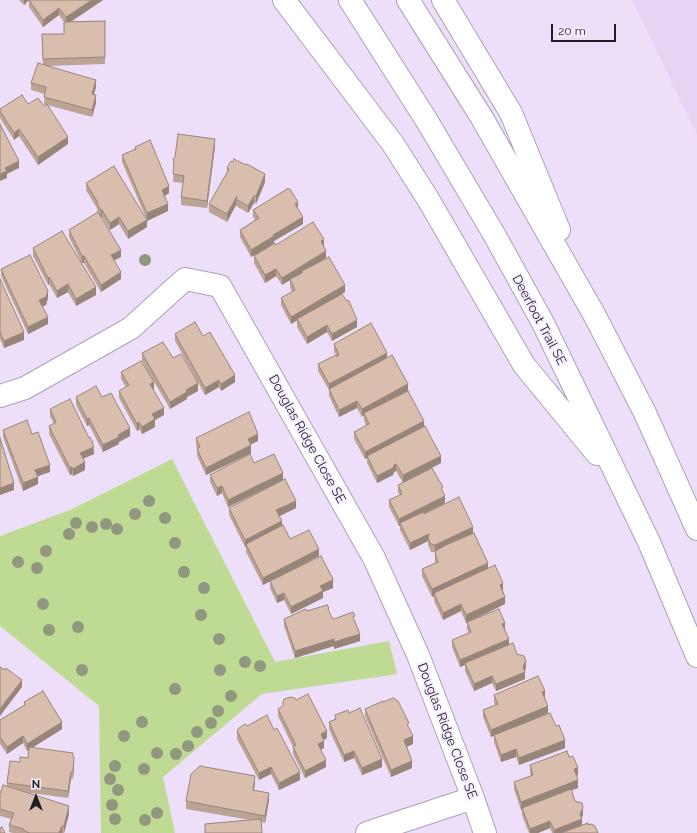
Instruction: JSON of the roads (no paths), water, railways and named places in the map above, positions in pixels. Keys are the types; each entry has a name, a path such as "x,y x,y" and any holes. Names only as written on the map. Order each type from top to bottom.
{"main road":[{"path":"284,0 393,144 428,198 524,365 620,481"},
{"name":"Deerfoot Trail SE","path":"350,0 428,121 543,323 649,542 697,656"},
{"path":"408,0 482,118 595,316 645,413 697,529"},
{"path":"443,0 511,113 595,316"},
{"name":"Douglas Ridge Close SE","path":"0,396 25,388 131,328 185,279 220,286 374,558 418,655 485,833"},
{"path":"367,833 473,798"}]}
